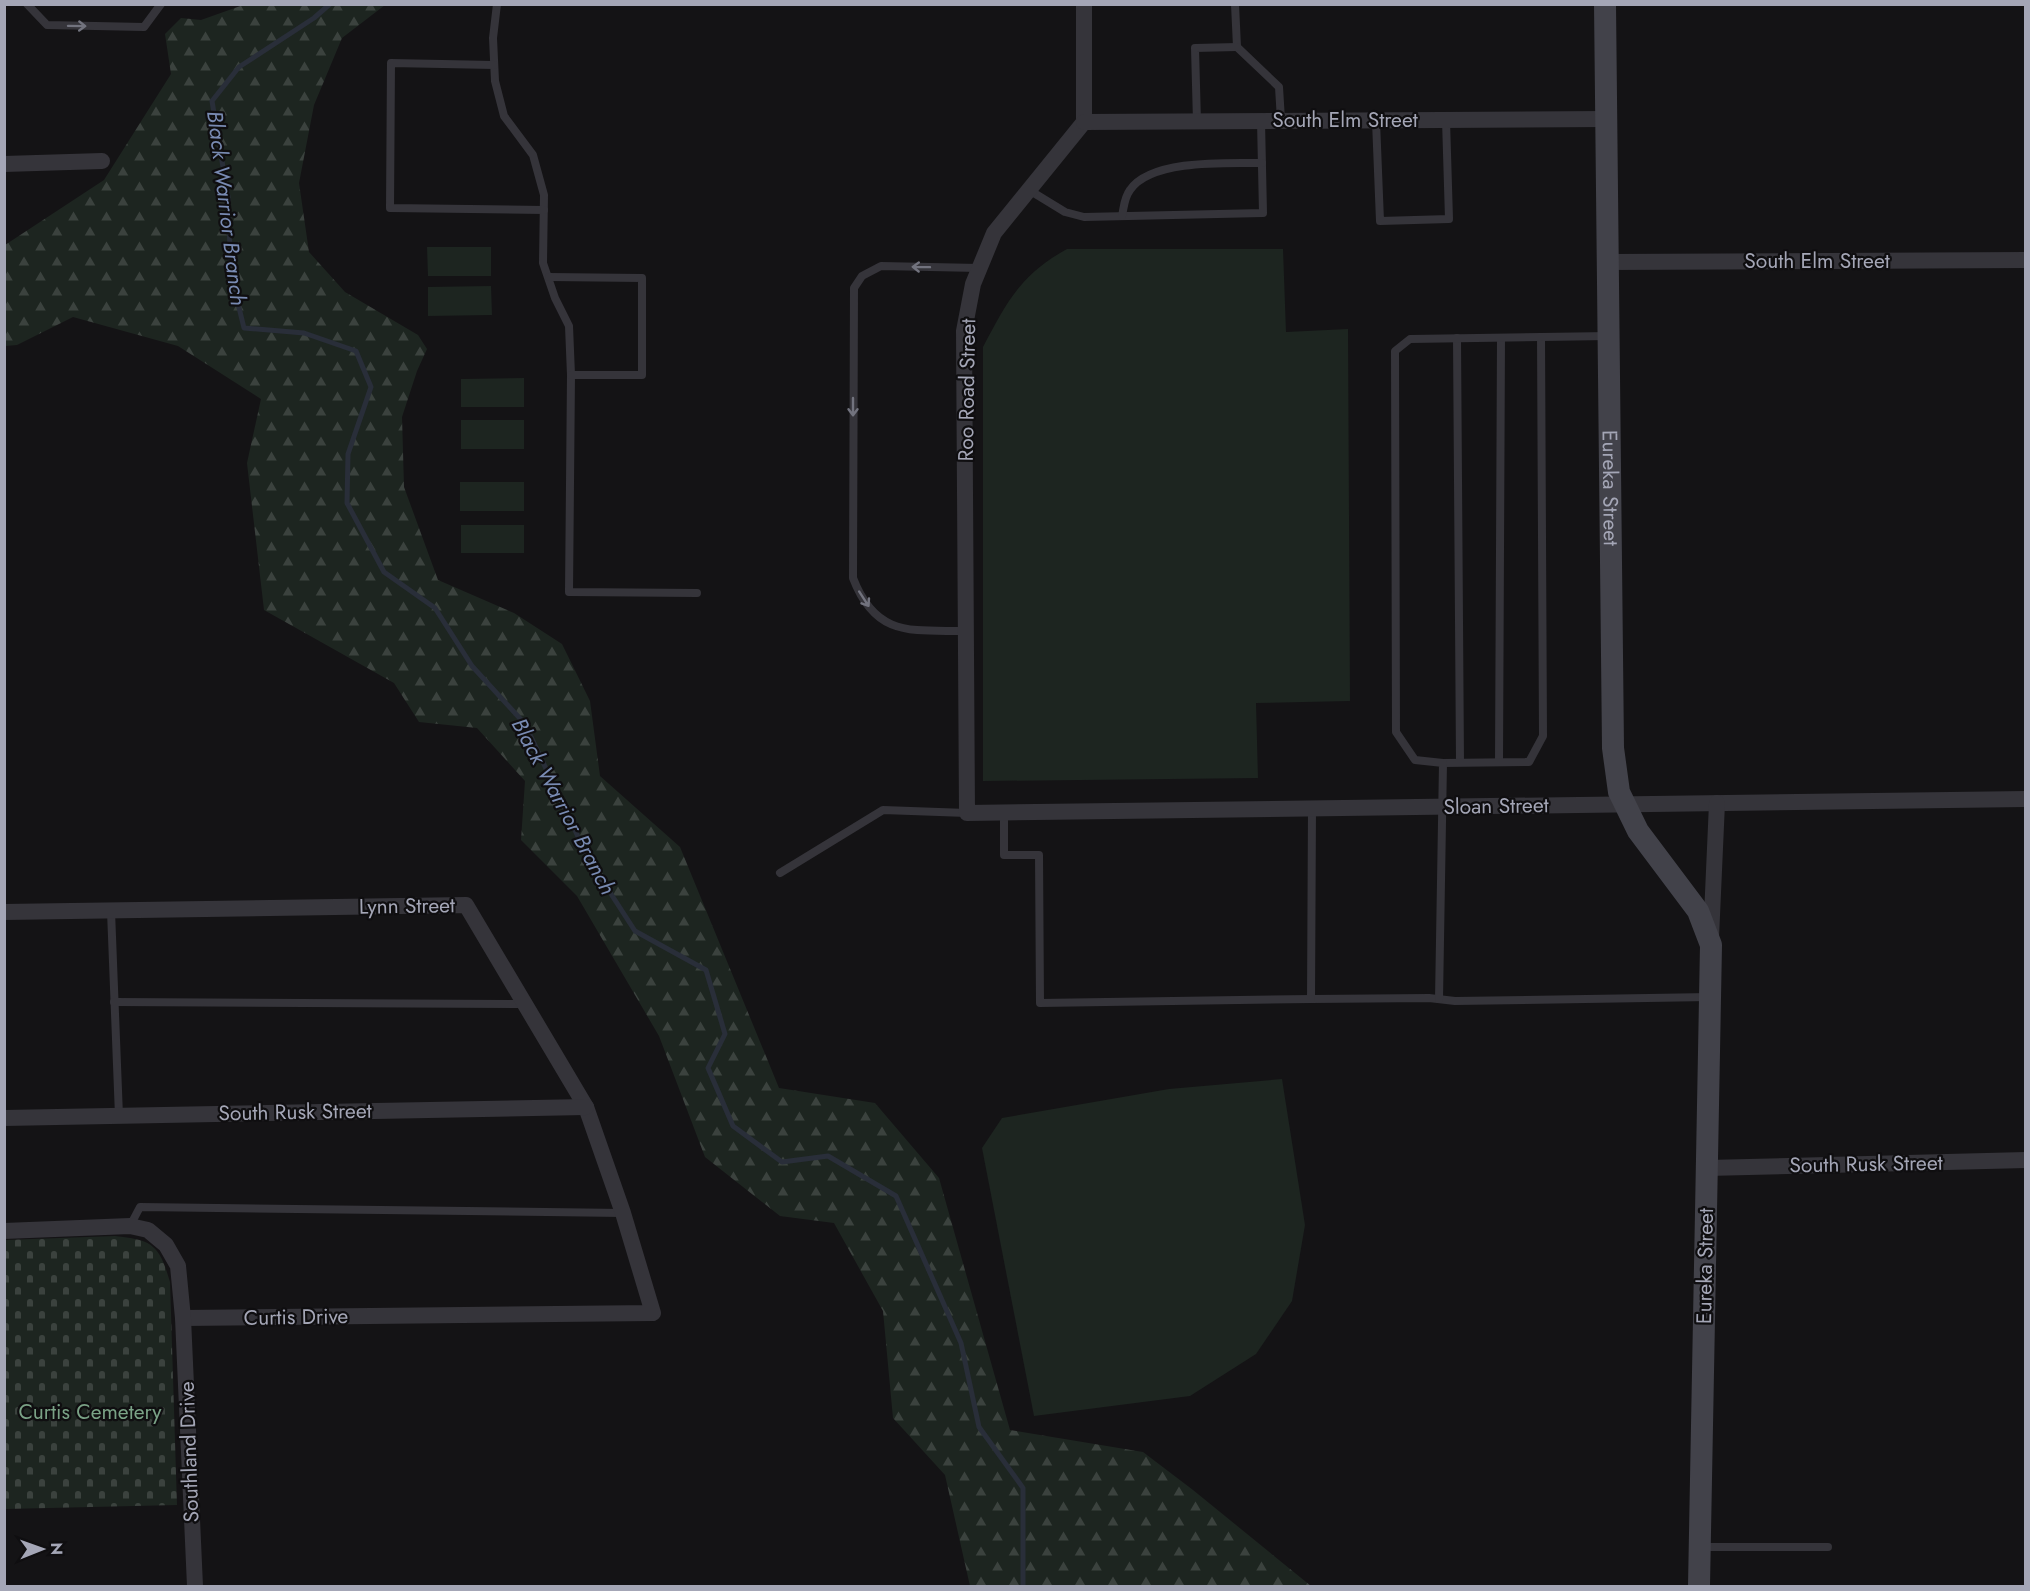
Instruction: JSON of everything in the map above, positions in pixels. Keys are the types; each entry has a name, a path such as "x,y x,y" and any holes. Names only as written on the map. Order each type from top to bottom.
{"street":[{"path":"1084,4 1084,122"},
{"name":"Eureka Street","path":"1605,4 1613,748 1619,792 1638,831 1698,911 1711,945"},
{"name":"South Elm Street","path":"1084,122 1606,119"},
{"name":"Roo Road Street","path":"967,813 964,331 973,284 994,233 1084,122"},
{"path":"4,164 102,161"},
{"name":"South Elm Street","path":"1609,262 2025,260"},
{"name":"Sloan Street","path":"967,813 2025,799"},
{"name":"Eureka Street","path":"1699,1587 1711,945 1717,803"},
{"name":"Lynn Street","path":"4,912 466,905 586,1107 623,1213 653,1313"},
{"name":"South Rusk Street","path":"4,1118 586,1107"},
{"name":"South Rusk Street","path":"1707,1168 2025,1160"},
{"path":"4,1231 130,1226 148,1230 166,1245 178,1266 183,1318"},
{"name":"Curtis Drive","path":"183,1318 653,1313"},
{"name":"Southland Drive","path":"183,1318 195,1587"}],"lane":[{"path":"27,4 47,25 144,27 161,4"},
{"path":"497,4 493,38 495,81 504,116 533,155 544,195 543,262 555,298 569,326 571,375 569,592 697,593"},
{"path":"1235,4 1236,47"},
{"path":"1197,122 1195,48 1236,47 1279,87 1281,120"},
{"path":"494,65 391,63 390,208 544,210"},
{"path":"1376,121 1380,221 1449,219 1446,120"},
{"path":"1029,190 1065,213 1084,217 1263,213 1261,121"},
{"path":"1122,216 1125,199 1130,189 1138,181 1152,175 1188,165 1262,163"},
{"path":"966,631 905,630 887,623 872,611 860,596 853,578 854,288 862,276 881,266 979,268"},
{"path":"549,277 642,278 642,375 571,375"},
{"path":"1541,337 1543,736 1529,762 1415,760 1396,732 1395,351 1410,339 1501,338 1541,337 1609,336"},
{"path":"1457,338 1460,762"},
{"path":"1499,762 1501,338"},
{"path":"1439,999 1443,762"},
{"path":"1311,999 1312,808"},
{"path":"780,873 882,810 967,813"},
{"path":"1004,812 1004,855 1039,855 1040,1003 1711,997"},
{"path":"111,911 119,1116"},
{"path":"114,1002 525,1004"},
{"path":"130,1226 140,1207 623,1213"},
{"path":"1699,1547 1828,1547"}],"green space":[{"path":"246,4 385,5 342,38 314,105 299,183 309,252 345,292 418,335 427,349 402,417 404,487 438,580 514,613 562,644 590,701 600,776 680,847 779,1088 875,1103 939,1178 1010,1430 1143,1452 1311,1586 970,1586 945,1475 893,1418 883,1311 834,1223 780,1216 705,1157 659,1036 577,896 521,840 525,781 477,728 419,722 394,683 264,610 247,463 261,399 178,346 73,317 17,345 5,346 5,245 104,180 171,74 165,34 181,18 201,20"},
{"path":"427,247 491,247 491,276 428,276"},
{"path":"1067,249 1283,249 1286,332 1348,329 1350,701 1256,703 1258,778 983,781 983,347 1016,291 1037,269"},
{"path":"491,286 492,315 428,316 428,287"},
{"path":"524,378 524,407 461,407 461,379"},
{"path":"461,420 524,420 524,449 461,449"},
{"path":"460,482 524,482 524,511 460,511"},
{"path":"461,525 524,525 524,553 461,553"},
{"path":"1282,1079 1305,1225 1292,1301 1256,1354 1190,1396 1034,1416 982,1148 1002,1118 1169,1089"},
{"name":"Curtis Cemetery","path":"115,1236 138,1240 153,1247 162,1260 170,1282 177,1505 5,1509 5,1240"}],"waterway":[{"name":"Black Warrior Branch","path":"330,4 314,18 239,67 212,101 228,197 231,275 244,328 304,333 356,351 371,387 348,454 347,503 384,572 435,608 472,666 525,724 589,860 635,931 706,970 725,1034 708,1068 733,1126 782,1162 828,1156 896,1196 961,1343 979,1427 1023,1488 1023,1586"}]}
